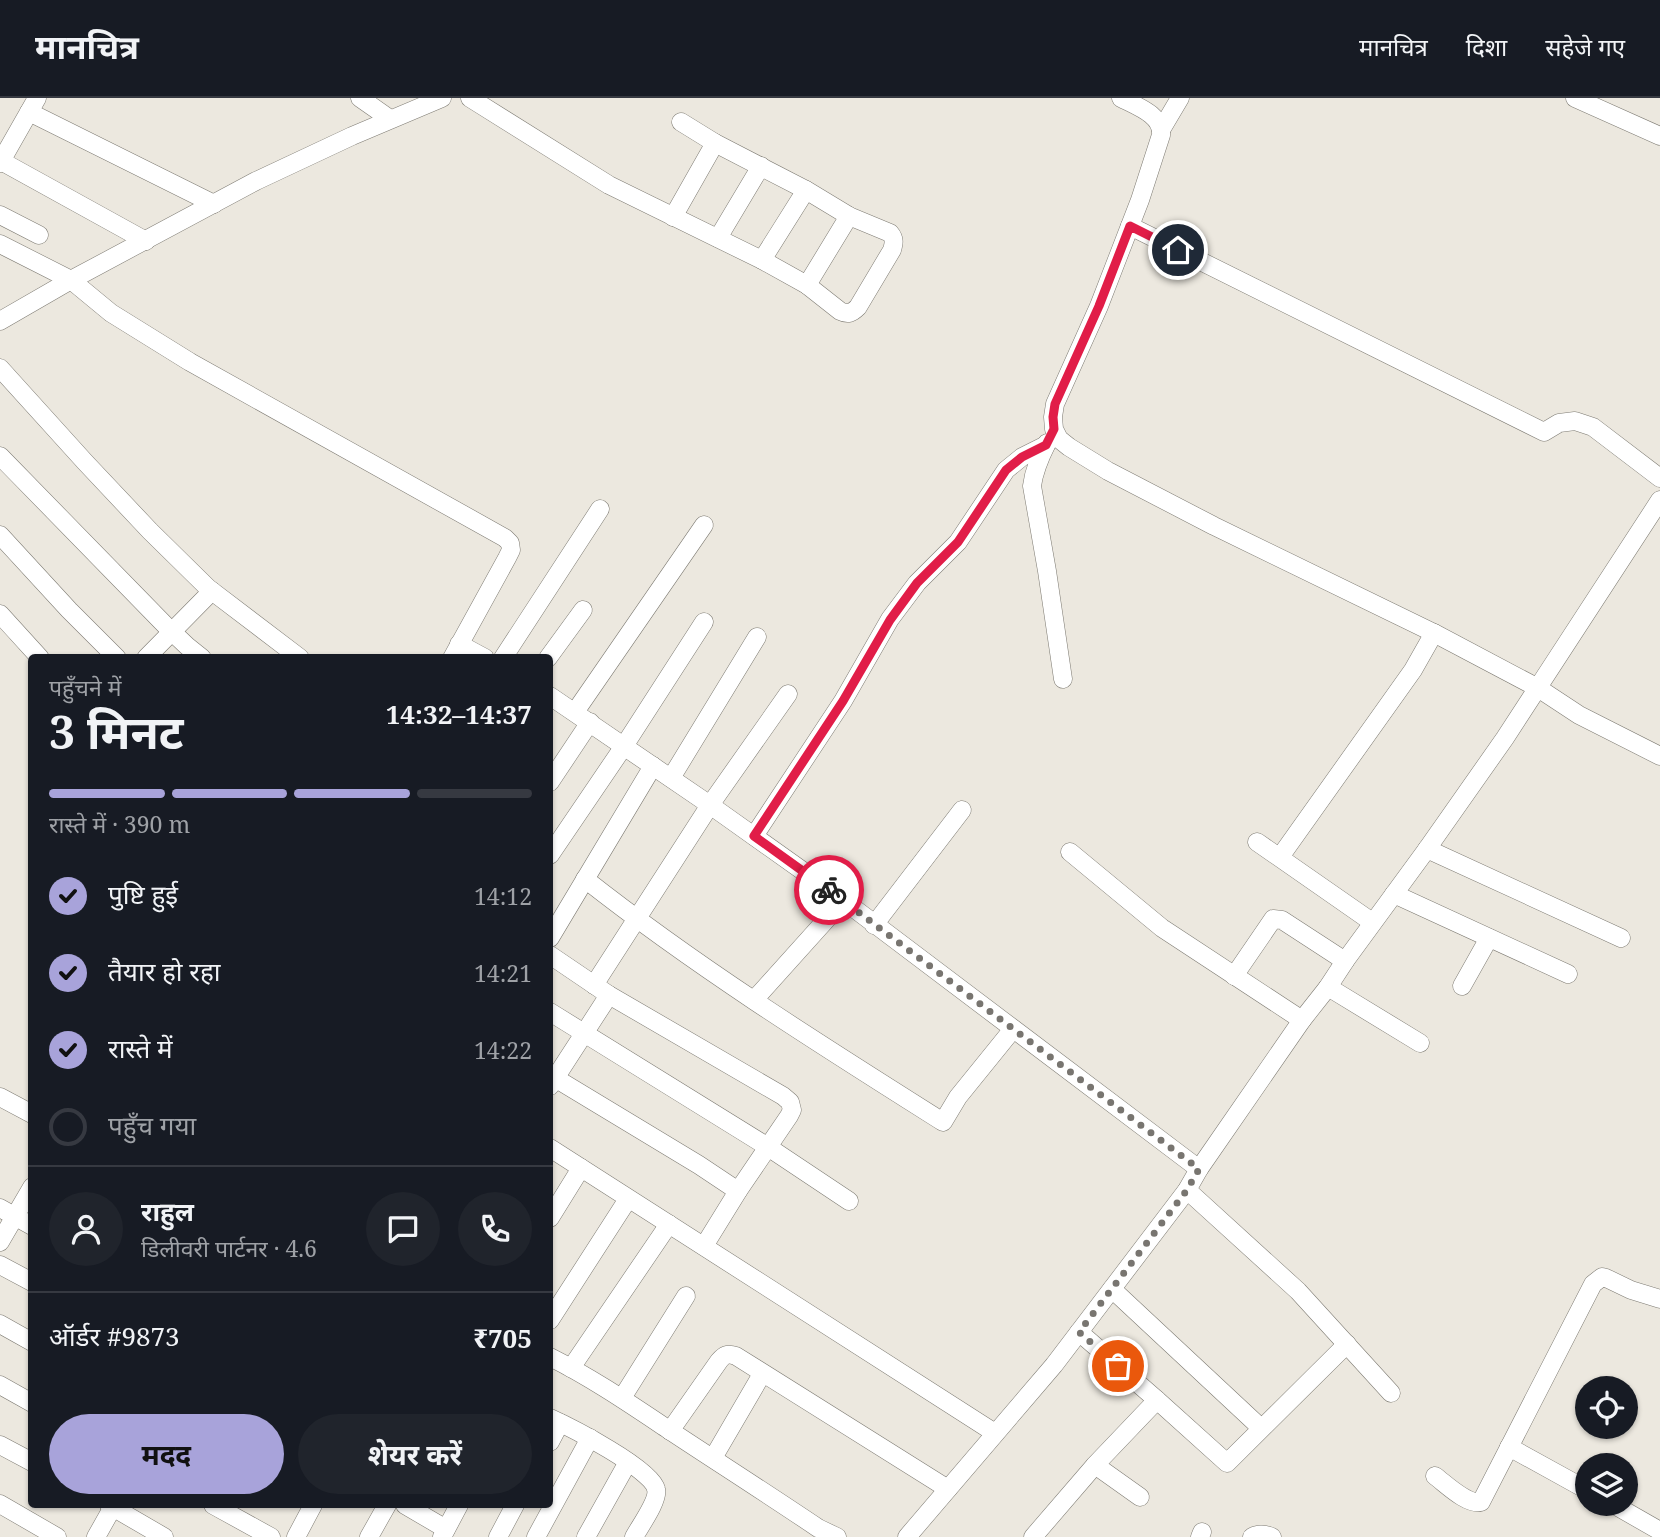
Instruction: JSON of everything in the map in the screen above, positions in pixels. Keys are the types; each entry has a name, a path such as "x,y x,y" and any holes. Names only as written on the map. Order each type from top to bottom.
{"street":[{"path":"360,98 390,119"},
{"path":"0,321 256,181 442,98"},
{"path":"470,98 609,185 762,260 807,285 840,311 852,313 892,250 894,237 849,216 681,122"},
{"path":"1121,98 1155,118 1161,130"},
{"path":"1180,98 1161,130 1130,226 1099,306 1055,404 1054,429 1059,439 1108,471 1214,526 1434,632 1538,688 1579,715 1660,756"},
{"path":"1575,98 1660,136"},
{"path":"146,241 1,162 33,105 214,204"},
{"path":"673,217 715,143"},
{"path":"718,238 761,166"},
{"path":"762,260 806,190"},
{"path":"0,215 39,235"},
{"path":"807,285 849,216"},
{"path":"1130,226 1544,432 1559,423 1575,421 1594,427 1660,478"},
{"path":"0,244 71,280 111,313 190,362 505,538 510,543 508,558 456,651"},
{"path":"0,368 141,521 212,592 295,654"},
{"path":"1054,429 1034,473 1032,486 1063,679"},
{"path":"754,836 843,701 890,620 917,583 958,542 1006,470 1022,457 1046,445"},
{"path":"0,456 171,632 197,654"},
{"path":"906,1537 1051,1369 1187,1190 1302,1020 1505,738 1660,500"},
{"path":"506,654 600,509"},
{"path":"553,776 582,717 704,525"},
{"path":"0,536 113,654"},
{"path":"150,654 212,592"},
{"path":"551,654 583,610"},
{"path":"0,614 36,654"},
{"path":"553,851 704,622"},
{"path":"1280,857 1413,670 1434,632"},
{"path":"671,778 757,637"},
{"path":"553,1077 584,1033 601,990 636,919 710,805 788,694"},
{"path":"553,698 754,836 1199,1169"},
{"path":"553,932 653,766"},
{"path":"874,925 962,810"},
{"path":"1257,842 1372,922"},
{"path":"1427,849 1621,938"},
{"path":"1070,852 1162,928 1302,1020"},
{"path":"585,879 636,919 754,1000 943,1122 958,1097 1013,1029"},
{"path":"1394,894 1568,974"},
{"path":"754,1000 843,901"},
{"path":"1234,976 1273,919 1282,920 1345,961"},
{"path":"1462,986 1489,938"},
{"path":"553,957 601,990 790,1102 792,1111 704,1246"},
{"path":"1328,987 1420,1043"},
{"path":"553,1014 768,1147 849,1201"},
{"path":"553,1081 699,1165 738,1191"},
{"path":"0,1097 28,1112"},
{"path":"553,1150 995,1433"},
{"path":"553,1213 581,1168"},
{"path":"1187,1190 1298,1291 1391,1393"},
{"path":"0,1242 7,1212 28,1192"},
{"path":"553,1315 628,1199"},
{"path":"7,1212 28,1224"},
{"path":"571,1367 668,1224"},
{"path":"0,1265 28,1280"},
{"path":"1435,1476 1470,1502 1481,1502 1597,1279 1606,1278 1631,1290 1660,1299"},
{"path":"1112,1289 1261,1428"},
{"path":"622,1398 686,1296"},
{"path":"0,1324 28,1340"},
{"path":"1079,1332 1227,1463 1347,1344"},
{"path":"670,1431 723,1356 729,1354 947,1489"},
{"path":"553,1358 622,1398 818,1528 837,1537"},
{"path":"713,1458 762,1374"},
{"path":"0,1385 28,1401"},
{"path":"1033,1537 1157,1399"},
{"path":"555,1420 628,1462 650,1478 656,1486 656,1497 634,1537"},
{"path":"553,1506 590,1438"},
{"path":"0,1445 28,1460"},
{"path":"1509,1447 1575,1483"},
{"path":"586,1537 628,1462"},
{"path":"1095,1465 1140,1497"},
{"path":"0,1504 57,1537"},
{"path":"96,1537 111,1508"},
{"path":"115,1508 164,1537"},
{"path":"218,1508 271,1537"},
{"path":"296,1537 311,1508"},
{"path":"369,1537 385,1508"},
{"path":"409,1508 444,1533 457,1508"},
{"path":"498,1537 513,1508"},
{"path":"536,1537 552,1508"},
{"path":"1634,1516 1660,1531"},
{"path":"1252,1537 1272,1537"}],"way so far":[{"path":"829,890 1199,1169 1187,1190 1079,1332 1118,1366"}],"route":[{"path":"829,890 754,836 843,701 890,620 917,583 954,548 1006,470 1022,457 1046,445 1054,429 1055,404 1099,306 1130,226 1178,250"}]}
